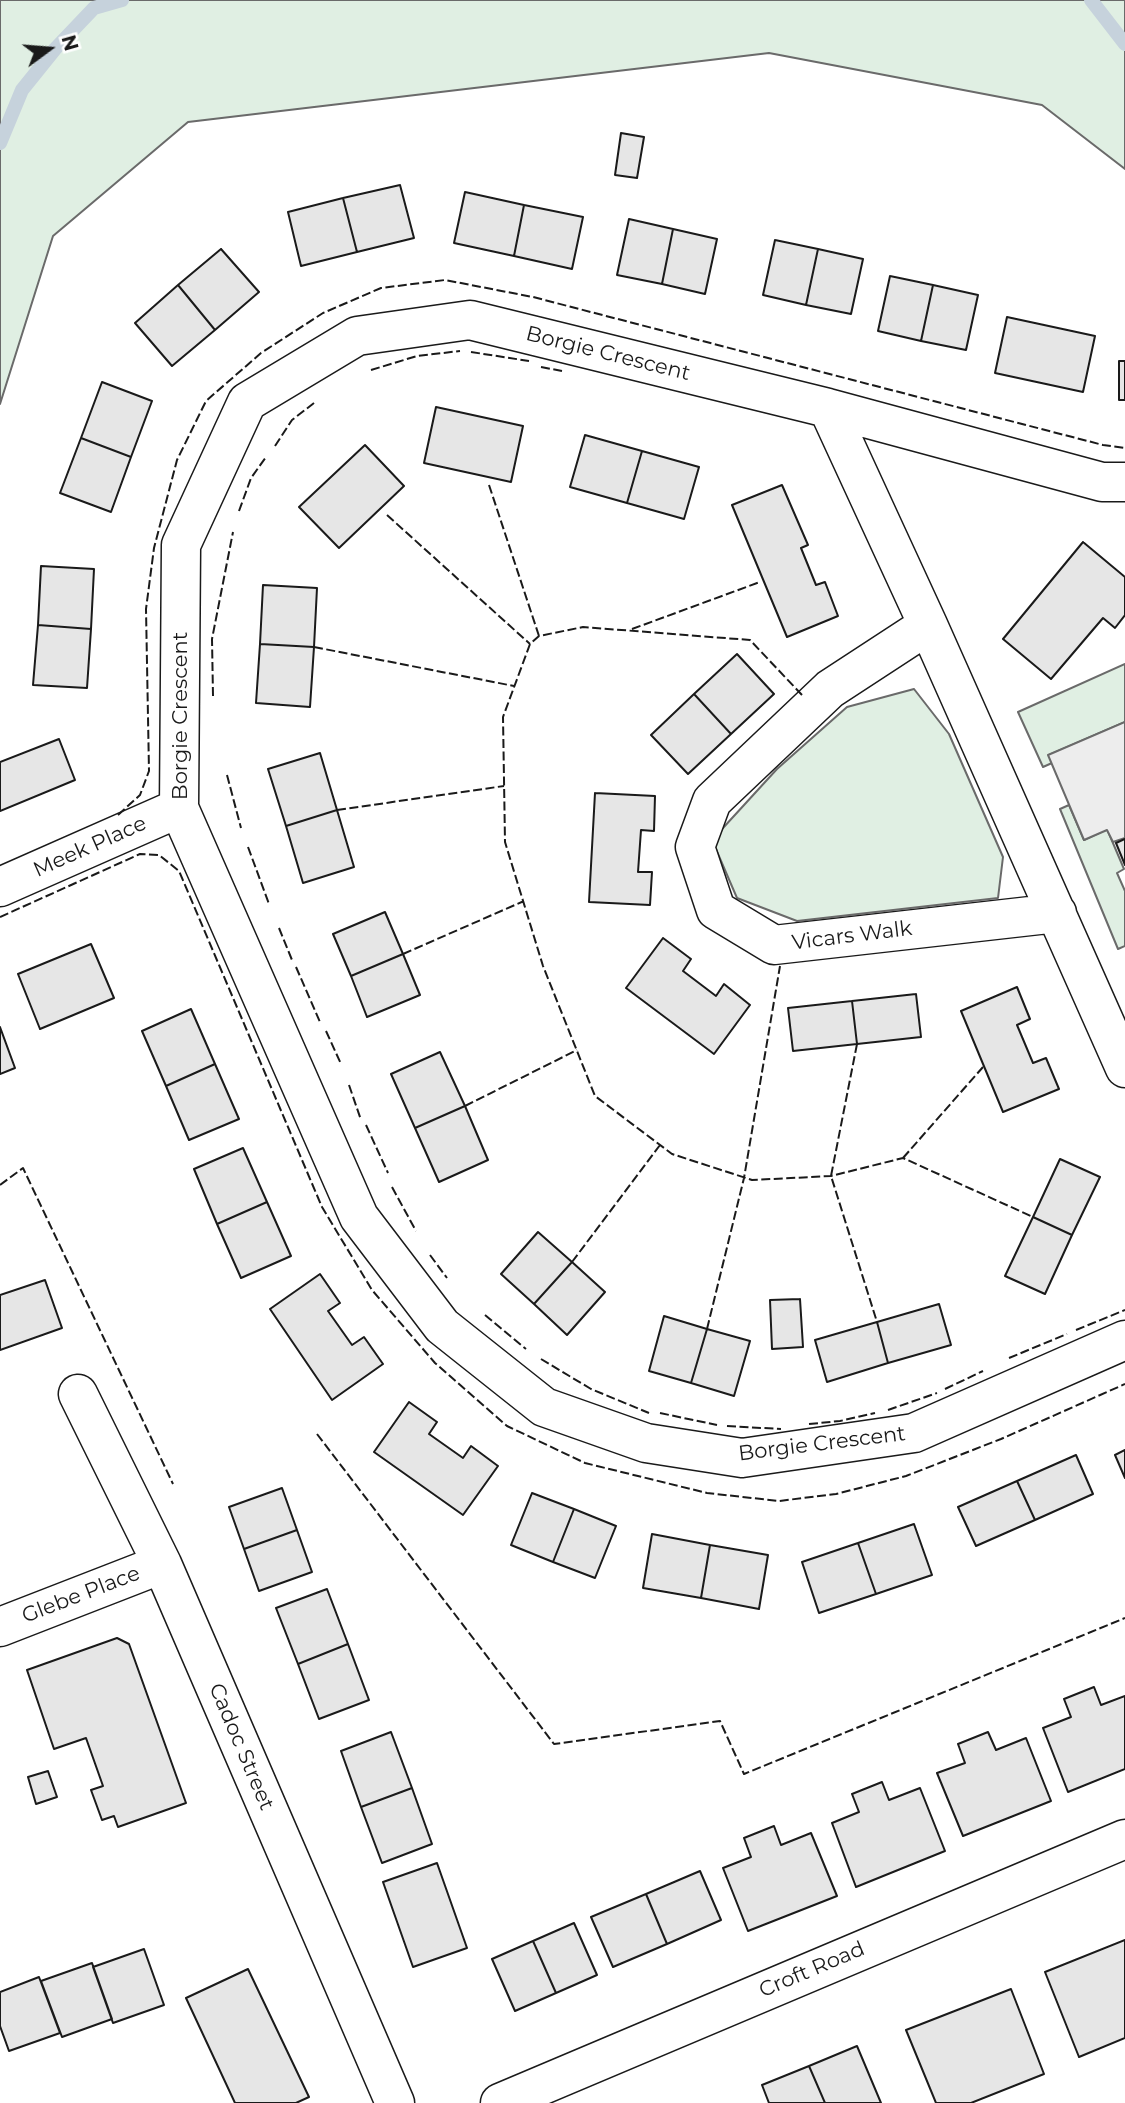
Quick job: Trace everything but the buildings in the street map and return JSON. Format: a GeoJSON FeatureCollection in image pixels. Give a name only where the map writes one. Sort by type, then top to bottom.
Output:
{"type":"FeatureCollection","features":[{"type":"Feature","properties":{"kind":"street","name":"Borgie Crescent"},"geometry":{"type":"LineString","coordinates":[[1125,482],[1102,482],[828,408],[470,320],[357,335],[247,402],[181,545],[179,808],[359,1217],[442,1326],[544,1407],[646,1443],[742,1458],[914,1433],[1125,1340]]}},
{"type":"Feature","properties":{"kind":"street"},"geometry":{"type":"LineString","coordinates":[[828,408],[928,625],[1125,1068]]}},
{"type":"Feature","properties":{"kind":"street","name":"Vicars Walk"},"geometry":{"type":"LineString","coordinates":[[928,625],[830,689],[712,801],[695,847],[716,910],[774,945],[1057,913]]}},
{"type":"Feature","properties":{"kind":"street","name":"Meek Place"},"geometry":{"type":"LineString","coordinates":[[0,887],[179,808]]}},
{"type":"Feature","properties":{"kind":"street","name":"Cadoc Street"},"geometry":{"type":"LineString","coordinates":[[78,1394],[162,1564],[396,2103]]}},
{"type":"Feature","properties":{"kind":"street","name":"Glebe Place"},"geometry":{"type":"LineString","coordinates":[[0,1627],[162,1564]]}},
{"type":"Feature","properties":{"kind":"street","name":"Croft Road"},"geometry":{"type":"LineString","coordinates":[[519,2099],[1125,1839]]}},
{"type":"Feature","properties":{"kind":"green space"},"geometry":{"type":"Polygon","coordinates":[[[0,0],[1125,0],[1125,169],[1042,105],[769,53],[188,122],[53,236],[0,404],[0,0]]]}},
{"type":"Feature","properties":{"kind":"green space"},"geometry":{"type":"Polygon","coordinates":[[[1125,664],[1125,722],[1049,755],[1052,763],[1043,767],[1018,712],[1125,664]]]}},
{"type":"Feature","properties":{"kind":"green space"},"geometry":{"type":"Polygon","coordinates":[[[914,689],[949,734],[1003,857],[998,898],[797,921],[737,898],[712,840],[777,769],[847,707],[914,689]]]}},
{"type":"Feature","properties":{"kind":"green space"},"geometry":{"type":"Polygon","coordinates":[[[1069,805],[1084,840],[1107,829],[1124,869],[1117,873],[1125,891],[1125,946],[1118,949],[1060,809],[1069,805]]]}},
{"type":"Feature","properties":{"kind":"shaded area"},"geometry":{"type":"Polygon","coordinates":[[[1125,722],[1125,838],[1113,842],[1107,830],[1084,840],[1048,755],[1125,722]]]}},
{"type":"Feature","properties":{"kind":"waterway"},"geometry":{"type":"LineString","coordinates":[[0,143],[22,90],[55,49],[94,8],[122,0]]}},
{"type":"Feature","properties":{"kind":"waterway"},"geometry":{"type":"LineString","coordinates":[[1091,0],[1125,44]]}},
{"type":"Feature","properties":{"kind":"fence"},"geometry":{"type":"LineString","coordinates":[[118,815],[140,795],[149,771],[146,609],[154,548],[177,460],[206,401],[261,353],[323,313],[381,288],[445,280],[533,297],[1103,445],[1125,448]]}},
{"type":"Feature","properties":{"kind":"fence"},"geometry":{"type":"LineString","coordinates":[[371,370],[417,356],[460,351]]}},
{"type":"Feature","properties":{"kind":"fence"},"geometry":{"type":"LineString","coordinates":[[471,352],[529,361]]}},
{"type":"Feature","properties":{"kind":"fence"},"geometry":{"type":"LineString","coordinates":[[541,367],[562,371]]}},
{"type":"Feature","properties":{"kind":"fence"},"geometry":{"type":"LineString","coordinates":[[275,446],[292,420],[314,403]]}},
{"type":"Feature","properties":{"kind":"fence"},"geometry":{"type":"LineString","coordinates":[[239,511],[251,478],[266,457]]}},
{"type":"Feature","properties":{"kind":"fence"},"geometry":{"type":"LineString","coordinates":[[489,485],[539,636]]}},
{"type":"Feature","properties":{"kind":"fence"},"geometry":{"type":"LineString","coordinates":[[387,515],[530,644]]}},
{"type":"Feature","properties":{"kind":"fence"},"geometry":{"type":"LineString","coordinates":[[213,696],[212,639],[233,532]]}},
{"type":"Feature","properties":{"kind":"fence"},"geometry":{"type":"LineString","coordinates":[[632,629],[760,582]]}},
{"type":"Feature","properties":{"kind":"fence"},"geometry":{"type":"LineString","coordinates":[[802,695],[750,640],[583,627],[539,636],[530,644],[503,717],[505,842],[543,966],[595,1096],[672,1154],[752,1180],[831,1176],[903,1158],[1033,1217]]}},
{"type":"Feature","properties":{"kind":"fence"},"geometry":{"type":"LineString","coordinates":[[314,647],[514,686]]}},
{"type":"Feature","properties":{"kind":"fence"},"geometry":{"type":"LineString","coordinates":[[227,775],[241,828]]}},
{"type":"Feature","properties":{"kind":"fence"},"geometry":{"type":"LineString","coordinates":[[337,810],[504,786]]}},
{"type":"Feature","properties":{"kind":"fence"},"geometry":{"type":"LineString","coordinates":[[248,847],[269,904]]}},
{"type":"Feature","properties":{"kind":"fence"},"geometry":{"type":"LineString","coordinates":[[0,917],[140,854],[159,855],[179,871],[322,1207],[372,1290],[435,1363],[507,1426],[585,1463],[707,1493],[779,1501],[836,1494],[906,1476],[1001,1439],[1125,1384]]}},
{"type":"Feature","properties":{"kind":"fence"},"geometry":{"type":"LineString","coordinates":[[403,954],[524,901]]}},
{"type":"Feature","properties":{"kind":"fence"},"geometry":{"type":"LineString","coordinates":[[279,928],[292,960]]}},
{"type":"Feature","properties":{"kind":"fence"},"geometry":{"type":"LineString","coordinates":[[707,1329],[744,1178],[780,966]]}},
{"type":"Feature","properties":{"kind":"fence"},"geometry":{"type":"LineString","coordinates":[[296,967],[320,1022]]}},
{"type":"Feature","properties":{"kind":"fence"},"geometry":{"type":"LineString","coordinates":[[326,1031],[341,1064]]}},
{"type":"Feature","properties":{"kind":"fence"},"geometry":{"type":"LineString","coordinates":[[857,1044],[831,1176],[877,1322]]}},
{"type":"Feature","properties":{"kind":"fence"},"geometry":{"type":"LineString","coordinates":[[465,1106],[577,1050]]}},
{"type":"Feature","properties":{"kind":"fence"},"geometry":{"type":"LineString","coordinates":[[903,1158],[983,1067]]}},
{"type":"Feature","properties":{"kind":"fence"},"geometry":{"type":"LineString","coordinates":[[349,1085],[361,1120]]}},
{"type":"Feature","properties":{"kind":"fence"},"geometry":{"type":"LineString","coordinates":[[366,1125],[388,1173]]}},
{"type":"Feature","properties":{"kind":"fence"},"geometry":{"type":"LineString","coordinates":[[572,1262],[660,1145]]}},
{"type":"Feature","properties":{"kind":"fence"},"geometry":{"type":"LineString","coordinates":[[0,1185],[23,1168],[173,1484]]}},
{"type":"Feature","properties":{"kind":"fence"},"geometry":{"type":"LineString","coordinates":[[392,1187],[416,1231]]}},
{"type":"Feature","properties":{"kind":"fence"},"geometry":{"type":"LineString","coordinates":[[430,1255],[447,1278]]}},
{"type":"Feature","properties":{"kind":"fence"},"geometry":{"type":"LineString","coordinates":[[1076,1330],[1125,1310]]}},
{"type":"Feature","properties":{"kind":"fence"},"geometry":{"type":"LineString","coordinates":[[485,1315],[526,1349]]}},
{"type":"Feature","properties":{"kind":"fence"},"geometry":{"type":"LineString","coordinates":[[1009,1358],[1067,1334]]}},
{"type":"Feature","properties":{"kind":"fence"},"geometry":{"type":"LineString","coordinates":[[541,1359],[591,1389],[649,1413]]}},
{"type":"Feature","properties":{"kind":"fence"},"geometry":{"type":"LineString","coordinates":[[945,1389],[983,1371]]}},
{"type":"Feature","properties":{"kind":"fence"},"geometry":{"type":"LineString","coordinates":[[888,1410],[937,1393]]}},
{"type":"Feature","properties":{"kind":"fence"},"geometry":{"type":"LineString","coordinates":[[660,1413],[717,1425]]}},
{"type":"Feature","properties":{"kind":"fence"},"geometry":{"type":"LineString","coordinates":[[809,1424],[840,1421],[875,1413]]}},
{"type":"Feature","properties":{"kind":"fence"},"geometry":{"type":"LineString","coordinates":[[727,1426],[781,1429]]}},
{"type":"Feature","properties":{"kind":"fence"},"geometry":{"type":"LineString","coordinates":[[317,1434],[554,1744],[720,1721],[744,1774],[1125,1618]]}}]}
